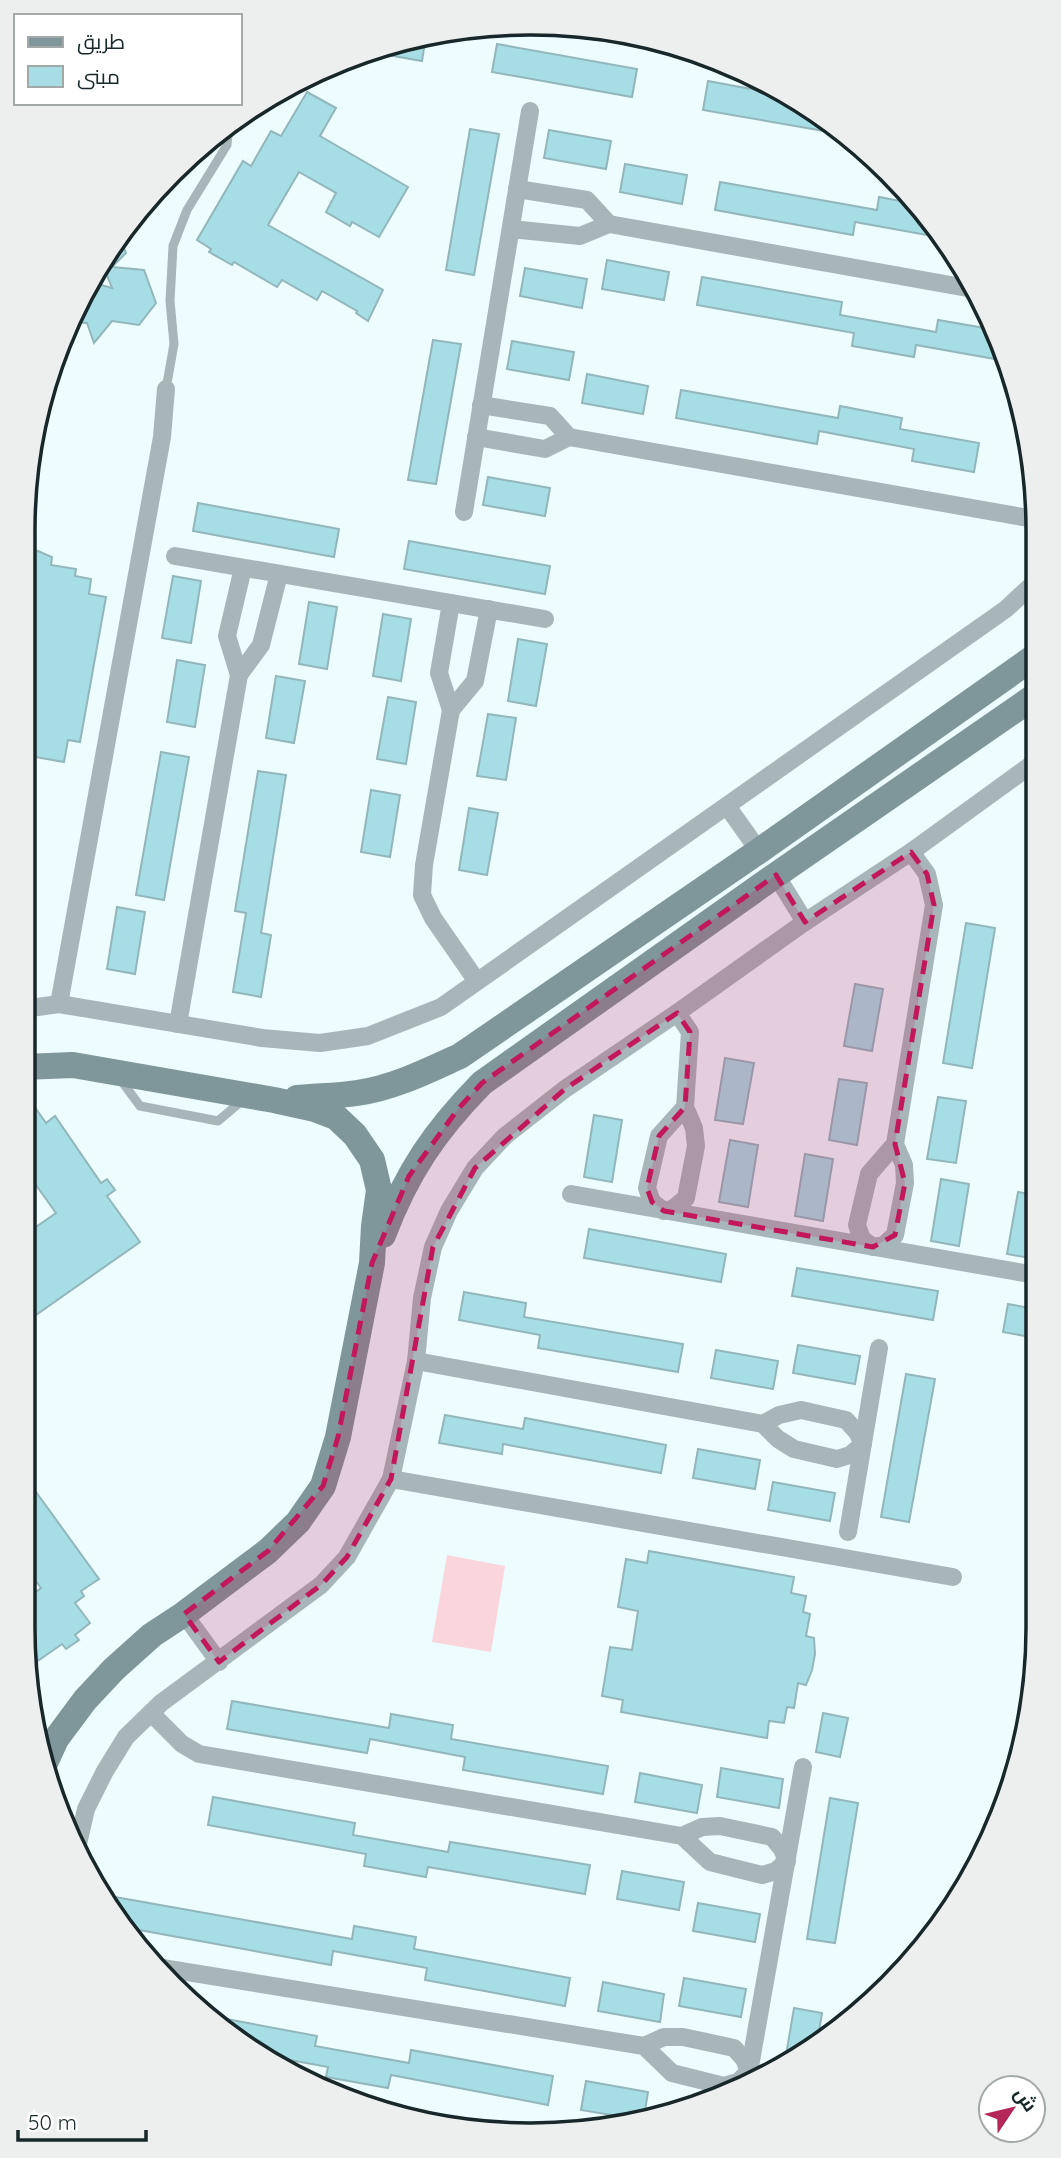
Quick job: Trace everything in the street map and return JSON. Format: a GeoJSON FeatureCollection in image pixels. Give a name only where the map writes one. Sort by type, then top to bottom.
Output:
{"type":"FeatureCollection","features":[{"type":"Feature","properties":{"kind":"main road"},"geometry":{"type":"LineString","coordinates":[[261,1097],[359,1093],[390,1086],[460,1056],[759,851],[1026,663]]}},
{"type":"Feature","properties":{"kind":"main road"},"geometry":{"type":"LineString","coordinates":[[372,1263],[394,1208],[422,1155],[457,1109],[482,1083],[1026,702]]}},
{"type":"Feature","properties":{"kind":"main road"},"geometry":{"type":"LineString","coordinates":[[35,1067],[73,1065],[261,1097],[315,1109],[336,1117],[355,1135],[372,1160],[379,1190],[372,1263],[338,1437],[323,1486],[298,1522],[268,1551],[184,1615],[152,1635],[114,1669],[85,1700],[51,1750]]}},
{"type":"Feature","properties":{"kind":"street"},"geometry":{"type":"LineString","coordinates":[[464,512],[530,111]]}},
{"type":"Feature","properties":{"kind":"street"},"geometry":{"type":"LineString","coordinates":[[517,189],[587,200],[609,224]]}},
{"type":"Feature","properties":{"kind":"street"},"geometry":{"type":"LineString","coordinates":[[510,229],[580,236],[609,224],[962,287]]}},
{"type":"Feature","properties":{"kind":"street"},"geometry":{"type":"LineString","coordinates":[[59,1004],[162,437],[166,389]]}},
{"type":"Feature","properties":{"kind":"street"},"geometry":{"type":"LineString","coordinates":[[481,405],[550,416],[569,437]]}},
{"type":"Feature","properties":{"kind":"street"},"geometry":{"type":"LineString","coordinates":[[476,437],[545,449],[569,437],[1026,518]]}},
{"type":"Feature","properties":{"kind":"street"},"geometry":{"type":"LineString","coordinates":[[175,556],[545,619]]}},
{"type":"Feature","properties":{"kind":"street"},"geometry":{"type":"LineString","coordinates":[[239,676],[227,636],[243,568]]}},
{"type":"Feature","properties":{"kind":"street"},"geometry":{"type":"LineString","coordinates":[[178,1024],[239,676],[261,645],[279,574]]}},
{"type":"Feature","properties":{"kind":"street"},"geometry":{"type":"LineString","coordinates":[[35,1007],[59,1004],[274,1039],[320,1043],[368,1036],[441,1007],[1006,609],[1026,590]]}},
{"type":"Feature","properties":{"kind":"street"},"geometry":{"type":"LineString","coordinates":[[452,603],[439,673],[451,710],[424,865],[422,895],[433,918],[476,980]]}},
{"type":"Feature","properties":{"kind":"street"},"geometry":{"type":"LineString","coordinates":[[451,710],[475,681],[489,609]]}},
{"type":"Feature","properties":{"kind":"street"},"geometry":{"type":"LineString","coordinates":[[80,1834],[86,1809],[104,1771],[126,1737],[161,1703],[321,1585],[346,1557],[391,1479],[416,1361],[422,1298],[433,1247],[449,1211],[475,1168],[505,1136],[565,1089],[805,922],[911,852],[1026,769]]}},
{"type":"Feature","properties":{"kind":"street"},"geometry":{"type":"LineString","coordinates":[[727,806],[759,851]]}},
{"type":"Feature","properties":{"kind":"street"},"geometry":{"type":"LineString","coordinates":[[895,1144],[904,1165],[905,1183],[895,1235],[884,1245],[873,1247],[862,1239],[857,1225],[869,1174],[895,1144],[934,905],[927,874],[911,852]]}},
{"type":"Feature","properties":{"kind":"street"},"geometry":{"type":"LineString","coordinates":[[776,875],[805,922]]}},
{"type":"Feature","properties":{"kind":"street"},"geometry":{"type":"LineString","coordinates":[[664,1211],[674,1208],[686,1198],[696,1146],[694,1128],[685,1107],[690,1032],[677,1013]]}},
{"type":"Feature","properties":{"kind":"street"},"geometry":{"type":"LineString","coordinates":[[664,1211],[652,1202],[647,1188],[659,1136],[685,1107]]}},
{"type":"Feature","properties":{"kind":"street"},"geometry":{"type":"LineString","coordinates":[[571,1194],[1026,1273]]}},
{"type":"Feature","properties":{"kind":"street"},"geometry":{"type":"LineString","coordinates":[[848,1532],[879,1348]]}},
{"type":"Feature","properties":{"kind":"street"},"geometry":{"type":"LineString","coordinates":[[416,1361],[763,1424],[778,1439],[794,1449],[837,1459],[850,1455],[863,1444]]}},
{"type":"Feature","properties":{"kind":"street"},"geometry":{"type":"LineString","coordinates":[[763,1424],[779,1415],[801,1410],[846,1420],[863,1444]]}},
{"type":"Feature","properties":{"kind":"street"},"geometry":{"type":"LineString","coordinates":[[391,1479],[953,1577]]}},
{"type":"Feature","properties":{"kind":"street"},"geometry":{"type":"LineString","coordinates":[[184,1615],[219,1662]]}},
{"type":"Feature","properties":{"kind":"street"},"geometry":{"type":"LineString","coordinates":[[151,1713],[182,1744],[199,1754],[682,1836],[710,1863],[762,1875],[776,1871],[786,1861]]}},
{"type":"Feature","properties":{"kind":"street"},"geometry":{"type":"LineString","coordinates":[[749,2072],[803,1767]]}},
{"type":"Feature","properties":{"kind":"street"},"geometry":{"type":"LineString","coordinates":[[682,1836],[702,1826],[720,1826],[772,1837],[782,1849],[786,1861]]}},
{"type":"Feature","properties":{"kind":"street"},"geometry":{"type":"LineString","coordinates":[[172,1970],[644,2046],[664,2037],[683,2037],[734,2048],[744,2059],[747,2073]]}},
{"type":"Feature","properties":{"kind":"street"},"geometry":{"type":"LineString","coordinates":[[644,2046],[673,2073],[720,2085]]}},
{"type":"Feature","properties":{"kind":"lane"},"geometry":{"type":"LineString","coordinates":[[166,389],[174,344],[170,301],[173,246],[187,210],[227,145],[228,138]]}},
{"type":"Feature","properties":{"kind":"highlighted area"},"geometry":{"type":"Polygon","coordinates":[[[911,852],[927,874],[934,905],[895,1144],[905,1183],[895,1235],[873,1247],[664,1211],[652,1202],[647,1188],[659,1136],[685,1107],[690,1032],[677,1013],[565,1089],[475,1168],[433,1247],[391,1479],[347,1557],[321,1585],[219,1662],[184,1614],[268,1551],[323,1486],[338,1437],[372,1263],[409,1176],[458,1109],[482,1083],[776,875],[805,922],[911,852]]]}},
{"type":"Feature","properties":{"kind":"shaded area"},"geometry":{"type":"Polygon","coordinates":[[[447,1555],[505,1566],[491,1652],[432,1642],[447,1555]]]}},
{"type":"Feature","properties":{"kind":"building"},"geometry":{"type":"Polygon","coordinates":[[[497,44],[637,69],[632,97],[492,72],[497,44]]]}},
{"type":"Feature","properties":{"kind":"building"},"geometry":{"type":"Polygon","coordinates":[[[424,47],[422,61],[390,55],[424,47]]]}},
{"type":"Feature","properties":{"kind":"building"},"geometry":{"type":"Polygon","coordinates":[[[708,81],[758,90],[823,131],[703,110],[708,81]]]}},
{"type":"Feature","properties":{"kind":"building"},"geometry":{"type":"Polygon","coordinates":[[[307,92],[336,108],[320,136],[408,187],[379,237],[352,222],[350,226],[326,212],[336,193],[299,172],[268,225],[383,290],[368,321],[356,313],[357,311],[322,291],[317,300],[282,280],[277,287],[234,262],[232,265],[209,252],[211,249],[197,240],[243,161],[251,166],[271,131],[281,136],[307,92]]]}},
{"type":"Feature","properties":{"kind":"building"},"geometry":{"type":"Polygon","coordinates":[[[470,129],[499,134],[474,275],[446,270],[470,129]]]}},
{"type":"Feature","properties":{"kind":"building"},"geometry":{"type":"Polygon","coordinates":[[[549,130],[611,141],[606,169],[544,158],[549,130]]]}},
{"type":"Feature","properties":{"kind":"building"},"geometry":{"type":"Polygon","coordinates":[[[625,164],[687,175],[682,204],[620,192],[625,164]]]}},
{"type":"Feature","properties":{"kind":"building"},"geometry":{"type":"Polygon","coordinates":[[[720,182],[877,210],[879,197],[900,201],[928,235],[855,222],[853,235],[715,210],[720,182]]]}},
{"type":"Feature","properties":{"kind":"building"},"geometry":{"type":"Polygon","coordinates":[[[124,248],[126,253],[112,267],[144,270],[156,303],[139,325],[112,321],[94,343],[87,323],[81,323],[100,285],[112,288],[107,274],[124,248]]]}},
{"type":"Feature","properties":{"kind":"building"},"geometry":{"type":"Polygon","coordinates":[[[607,260],[669,272],[664,300],[602,289],[607,260]]]}},
{"type":"Feature","properties":{"kind":"building"},"geometry":{"type":"Polygon","coordinates":[[[525,268],[587,279],[582,308],[520,296],[525,268]]]}},
{"type":"Feature","properties":{"kind":"building"},"geometry":{"type":"Polygon","coordinates":[[[702,277],[842,302],[840,315],[936,332],[938,320],[982,328],[995,359],[916,345],[914,357],[852,346],[854,333],[697,305],[702,277]]]}},
{"type":"Feature","properties":{"kind":"building"},"geometry":{"type":"Polygon","coordinates":[[[433,340],[461,344],[436,484],[408,480],[433,340]]]}},
{"type":"Feature","properties":{"kind":"building"},"geometry":{"type":"Polygon","coordinates":[[[512,341],[574,352],[569,380],[507,369],[512,341]]]}},
{"type":"Feature","properties":{"kind":"building"},"geometry":{"type":"Polygon","coordinates":[[[587,374],[648,386],[643,414],[582,403],[587,374]]]}},
{"type":"Feature","properties":{"kind":"building"},"geometry":{"type":"Polygon","coordinates":[[[681,390],[838,418],[840,406],[902,418],[900,429],[979,443],[974,472],[912,461],[914,449],[819,431],[817,444],[676,418],[681,390]]]}},
{"type":"Feature","properties":{"kind":"building"},"geometry":{"type":"Polygon","coordinates":[[[488,477],[550,488],[545,516],[483,505],[488,477]]]}},
{"type":"Feature","properties":{"kind":"building"},"geometry":{"type":"Polygon","coordinates":[[[198,503],[339,529],[334,557],[193,531],[198,503]]]}},
{"type":"Feature","properties":{"kind":"building"},"geometry":{"type":"Polygon","coordinates":[[[409,541],[550,566],[545,594],[404,569],[409,541]]]}},
{"type":"Feature","properties":{"kind":"building"},"geometry":{"type":"Polygon","coordinates":[[[35,550],[52,557],[51,565],[76,569],[75,576],[91,579],[89,594],[106,597],[80,742],[68,740],[64,762],[35,757],[35,550]]]}},
{"type":"Feature","properties":{"kind":"building"},"geometry":{"type":"Polygon","coordinates":[[[173,576],[201,581],[191,643],[162,638],[173,576]]]}},
{"type":"Feature","properties":{"kind":"building"},"geometry":{"type":"Polygon","coordinates":[[[309,602],[337,607],[327,669],[299,664],[309,602]]]}},
{"type":"Feature","properties":{"kind":"building"},"geometry":{"type":"Polygon","coordinates":[[[383,614],[411,619],[401,681],[373,676],[383,614]]]}},
{"type":"Feature","properties":{"kind":"building"},"geometry":{"type":"Polygon","coordinates":[[[518,639],[547,644],[536,706],[508,701],[518,639]]]}},
{"type":"Feature","properties":{"kind":"building"},"geometry":{"type":"Polygon","coordinates":[[[177,660],[205,665],[195,727],[167,722],[177,660]]]}},
{"type":"Feature","properties":{"kind":"building"},"geometry":{"type":"Polygon","coordinates":[[[276,676],[305,681],[294,743],[266,738],[276,676]]]}},
{"type":"Feature","properties":{"kind":"building"},"geometry":{"type":"Polygon","coordinates":[[[388,697],[416,702],[406,764],[377,759],[388,697]]]}},
{"type":"Feature","properties":{"kind":"building"},"geometry":{"type":"Polygon","coordinates":[[[488,714],[516,718],[506,780],[477,776],[488,714]]]}},
{"type":"Feature","properties":{"kind":"building"},"geometry":{"type":"Polygon","coordinates":[[[161,752],[189,757],[164,900],[136,895],[161,752]]]}},
{"type":"Feature","properties":{"kind":"building"},"geometry":{"type":"Polygon","coordinates":[[[258,771],[286,775],[261,933],[271,935],[261,997],[233,992],[246,913],[235,911],[258,771]]]}},
{"type":"Feature","properties":{"kind":"building"},"geometry":{"type":"Polygon","coordinates":[[[371,790],[400,795],[390,857],[361,852],[371,790]]]}},
{"type":"Feature","properties":{"kind":"building"},"geometry":{"type":"Polygon","coordinates":[[[469,808],[498,813],[487,875],[459,870],[469,808]]]}},
{"type":"Feature","properties":{"kind":"building"},"geometry":{"type":"Polygon","coordinates":[[[117,907],[145,912],[135,974],[107,969],[117,907]]]}},
{"type":"Feature","properties":{"kind":"building"},"geometry":{"type":"Polygon","coordinates":[[[966,923],[995,928],[972,1068],[943,1063],[966,923]]]}},
{"type":"Feature","properties":{"kind":"building"},"geometry":{"type":"Polygon","coordinates":[[[855,984],[883,989],[872,1051],[844,1046],[855,984]]]}},
{"type":"Feature","properties":{"kind":"building"},"geometry":{"type":"Polygon","coordinates":[[[725,1058],[754,1063],[743,1124],[715,1120],[725,1058]]]}},
{"type":"Feature","properties":{"kind":"building"},"geometry":{"type":"Polygon","coordinates":[[[839,1079],[867,1083],[857,1145],[829,1140],[839,1079]]]}},
{"type":"Feature","properties":{"kind":"building"},"geometry":{"type":"Polygon","coordinates":[[[938,1097],[966,1101],[956,1163],[927,1159],[938,1097]]]}},
{"type":"Feature","properties":{"kind":"building"},"geometry":{"type":"Polygon","coordinates":[[[35,1107],[46,1123],[55,1116],[101,1183],[107,1179],[115,1190],[107,1196],[140,1242],[35,1316],[35,1228],[56,1213],[35,1184],[35,1107]]]}},
{"type":"Feature","properties":{"kind":"building"},"geometry":{"type":"Polygon","coordinates":[[[594,1115],[622,1120],[612,1182],[584,1177],[594,1115]]]}},
{"type":"Feature","properties":{"kind":"building"},"geometry":{"type":"Polygon","coordinates":[[[730,1140],[758,1145],[748,1207],[719,1202],[730,1140]]]}},
{"type":"Feature","properties":{"kind":"building"},"geometry":{"type":"Polygon","coordinates":[[[805,1154],[833,1159],[823,1221],[795,1216],[805,1154]]]}},
{"type":"Feature","properties":{"kind":"building"},"geometry":{"type":"Polygon","coordinates":[[[941,1179],[969,1184],[959,1246],[931,1241],[941,1179]]]}},
{"type":"Feature","properties":{"kind":"building"},"geometry":{"type":"Polygon","coordinates":[[[1018,1192],[1026,1193],[1026,1257],[1007,1254],[1018,1192]]]}},
{"type":"Feature","properties":{"kind":"building"},"geometry":{"type":"Polygon","coordinates":[[[589,1229],[726,1254],[721,1282],[584,1258],[589,1229]]]}},
{"type":"Feature","properties":{"kind":"building"},"geometry":{"type":"Polygon","coordinates":[[[797,1268],[938,1291],[933,1320],[792,1296],[797,1268]]]}},
{"type":"Feature","properties":{"kind":"building"},"geometry":{"type":"Polygon","coordinates":[[[464,1292],[526,1303],[524,1317],[683,1344],[678,1372],[538,1348],[540,1335],[459,1320],[464,1292]]]}},
{"type":"Feature","properties":{"kind":"building"},"geometry":{"type":"Polygon","coordinates":[[[1008,1304],[1026,1307],[1026,1336],[1003,1332],[1008,1304]]]}},
{"type":"Feature","properties":{"kind":"building"},"geometry":{"type":"Polygon","coordinates":[[[798,1345],[860,1356],[855,1384],[793,1373],[798,1345]]]}},
{"type":"Feature","properties":{"kind":"building"},"geometry":{"type":"Polygon","coordinates":[[[716,1350],[778,1361],[773,1389],[711,1378],[716,1350]]]}},
{"type":"Feature","properties":{"kind":"building"},"geometry":{"type":"Polygon","coordinates":[[[906,1374],[935,1379],[909,1522],[881,1517],[906,1374]]]}},
{"type":"Feature","properties":{"kind":"building"},"geometry":{"type":"Polygon","coordinates":[[[445,1415],[523,1429],[525,1418],[666,1445],[661,1473],[503,1444],[502,1454],[439,1443],[445,1415]]]}},
{"type":"Feature","properties":{"kind":"building"},"geometry":{"type":"Polygon","coordinates":[[[698,1449],[760,1460],[755,1489],[693,1478],[698,1449]]]}},
{"type":"Feature","properties":{"kind":"building"},"geometry":{"type":"Polygon","coordinates":[[[773,1482],[835,1493],[830,1521],[768,1510],[773,1482]]]}},
{"type":"Feature","properties":{"kind":"building"},"geometry":{"type":"Polygon","coordinates":[[[35,1491],[99,1579],[81,1591],[84,1596],[75,1603],[90,1623],[75,1635],[79,1640],[66,1649],[62,1644],[36,1662],[35,1593],[41,1588],[35,1580],[35,1491]]]}},
{"type":"Feature","properties":{"kind":"building"},"geometry":{"type":"Polygon","coordinates":[[[649,1551],[794,1577],[791,1593],[806,1596],[803,1612],[810,1614],[806,1636],[814,1638],[812,1670],[806,1685],[798,1683],[794,1708],[787,1707],[784,1723],[769,1721],[767,1738],[621,1712],[623,1700],[602,1696],[610,1647],[632,1650],[638,1611],[618,1607],[626,1559],[647,1563],[649,1551]]]}},
{"type":"Feature","properties":{"kind":"building"},"geometry":{"type":"Polygon","coordinates":[[[232,1701],[389,1728],[391,1714],[453,1725],[451,1739],[608,1766],[603,1794],[463,1770],[465,1757],[370,1739],[367,1753],[227,1729],[232,1701]]]}},
{"type":"Feature","properties":{"kind":"building"},"geometry":{"type":"Polygon","coordinates":[[[823,1713],[848,1718],[840,1757],[816,1752],[823,1713]]]}},
{"type":"Feature","properties":{"kind":"building"},"geometry":{"type":"Polygon","coordinates":[[[721,1768],[783,1779],[779,1808],[717,1797],[721,1768]]]}},
{"type":"Feature","properties":{"kind":"building"},"geometry":{"type":"Polygon","coordinates":[[[640,1773],[702,1785],[697,1813],[635,1802],[640,1773]]]}},
{"type":"Feature","properties":{"kind":"building"},"geometry":{"type":"Polygon","coordinates":[[[213,1797],[355,1823],[353,1835],[448,1852],[450,1842],[590,1865],[585,1894],[428,1867],[426,1877],[364,1866],[366,1854],[208,1825],[213,1797]]]}},
{"type":"Feature","properties":{"kind":"building"},"geometry":{"type":"Polygon","coordinates":[[[830,1798],[858,1803],[835,1943],[807,1939],[830,1798]]]}},
{"type":"Feature","properties":{"kind":"building"},"geometry":{"type":"Polygon","coordinates":[[[622,1871],[684,1882],[679,1910],[617,1899],[622,1871]]]}},
{"type":"Feature","properties":{"kind":"building"},"geometry":{"type":"Polygon","coordinates":[[[115,1897],[352,1939],[354,1926],[416,1937],[414,1949],[570,1978],[565,2006],[425,1980],[427,1968],[333,1951],[331,1965],[138,1930],[115,1897]]]}},
{"type":"Feature","properties":{"kind":"building"},"geometry":{"type":"Polygon","coordinates":[[[698,1903],[760,1914],[755,1942],[693,1931],[698,1903]]]}},
{"type":"Feature","properties":{"kind":"building"},"geometry":{"type":"Polygon","coordinates":[[[684,1978],[746,1989],[741,2017],[679,2006],[684,1978]]]}},
{"type":"Feature","properties":{"kind":"building"},"geometry":{"type":"Polygon","coordinates":[[[603,1982],[664,1994],[660,2022],[598,2011],[603,1982]]]}},
{"type":"Feature","properties":{"kind":"building"},"geometry":{"type":"Polygon","coordinates":[[[794,2008],[822,2013],[819,2030],[787,2051],[794,2008]]]}},
{"type":"Feature","properties":{"kind":"building"},"geometry":{"type":"Polygon","coordinates":[[[227,2019],[317,2036],[315,2046],[409,2063],[411,2050],[553,2076],[548,2105],[391,2075],[388,2088],[326,2077],[328,2067],[288,2060],[227,2019]]]}},
{"type":"Feature","properties":{"kind":"building"},"geometry":{"type":"Polygon","coordinates":[[[586,2081],[648,2092],[645,2109],[614,2115],[581,2110],[586,2081]]]}}]}
